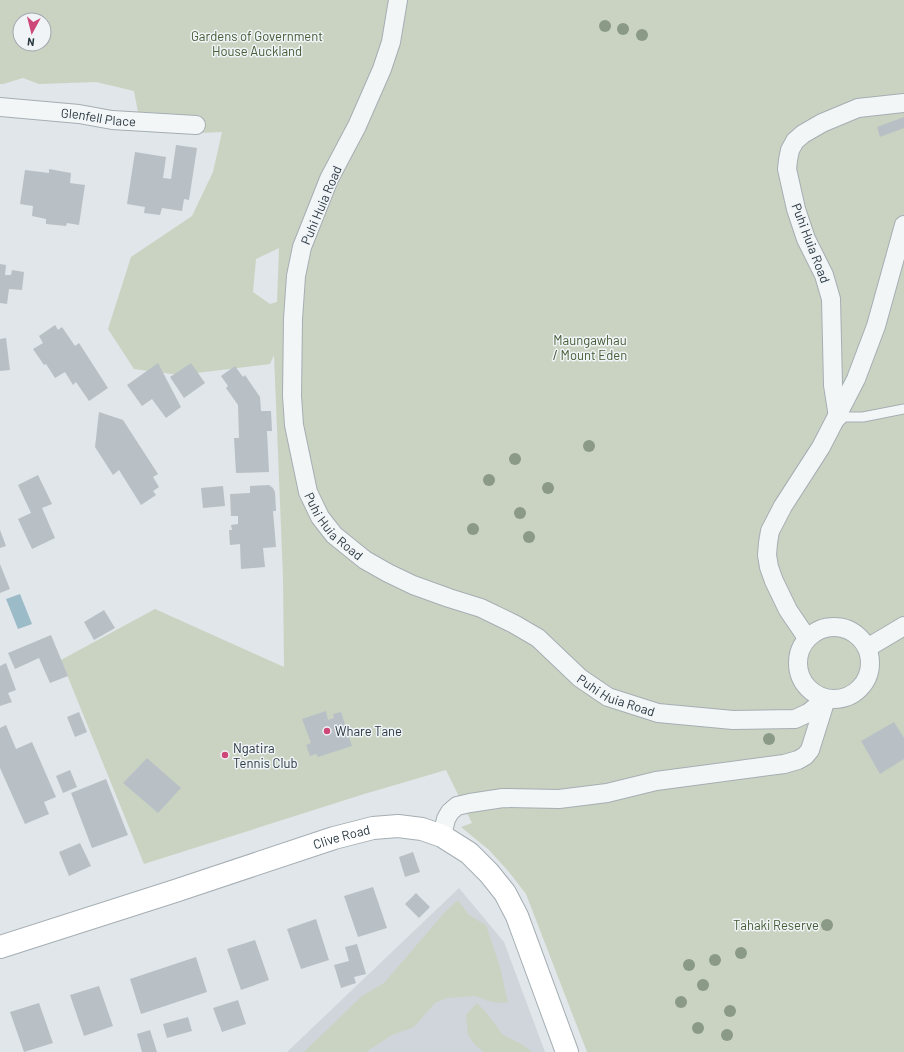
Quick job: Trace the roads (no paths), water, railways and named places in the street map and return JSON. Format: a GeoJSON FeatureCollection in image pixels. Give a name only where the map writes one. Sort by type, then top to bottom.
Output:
{"type":"FeatureCollection","features":[{"type":"Feature","properties":{"kind":"main road","name":"Clive Road"},"geometry":{"type":"LineString","coordinates":[[0,947],[314,844],[373,828],[398,826],[422,829],[442,836],[469,853],[490,872],[504,893],[516,916],[567,1052]]}},
{"type":"Feature","properties":{"kind":"street","name":"Puhi Huia Road"},"geometry":{"type":"LineString","coordinates":[[398,0],[391,42],[382,69],[357,126],[330,179],[302,247],[296,276],[293,319],[292,396],[294,425],[308,492],[320,517],[334,535],[365,560],[388,573],[413,585],[481,608],[514,624],[538,638],[580,678],[608,697],[658,713],[733,720],[795,719],[803,717],[826,699]]}},
{"type":"Feature","properties":{"kind":"street","name":"Puhi Huia Road"},"geometry":{"type":"LineString","coordinates":[[838,417],[834,385],[831,299],[824,274],[806,239],[796,209],[787,169],[790,150],[803,134],[822,123],[858,108],[904,102]]}},
{"type":"Feature","properties":{"kind":"street","name":"Glenfell Place"},"geometry":{"type":"LineString","coordinates":[[0,107],[80,114],[112,120],[196,125]]}},
{"type":"Feature","properties":{"kind":"street"},"geometry":{"type":"LineString","coordinates":[[807,638],[788,610],[774,582],[767,555],[768,543],[774,522],[821,447],[838,417],[856,379],[876,326],[904,225]]}},
{"type":"Feature","properties":{"kind":"street"},"geometry":{"type":"LineString","coordinates":[[867,648],[904,626]]}},
{"type":"Feature","properties":{"kind":"street"},"geometry":{"type":"LineString","coordinates":[[832,627],[840,628],[854,633],[867,648],[870,662],[867,678],[851,696],[838,700],[826,699],[813,693],[807,688],[800,678],[797,664],[799,652],[807,638],[817,631],[832,627]]}},
{"type":"Feature","properties":{"kind":"street"},"geometry":{"type":"LineString","coordinates":[[442,836],[446,819],[450,812],[457,806],[470,803],[503,798],[559,800],[607,793],[656,781],[774,766],[798,760],[805,756],[810,750],[826,699]]}},
{"type":"Feature","properties":{"kind":"lane"},"geometry":{"type":"LineString","coordinates":[[838,417],[863,416],[904,409]]}},
{"type":"Feature","properties":{"kind":"water"},"geometry":{"type":"Polygon","coordinates":[[[20,594],[32,624],[18,629],[6,599],[20,594]]]}},
{"type":"Feature","properties":{"kind":"place","name":"Whare Tane"},"geometry":{"type":"Point","coordinates":[327,731]}},
{"type":"Feature","properties":{"kind":"place","name":"Ngatira Tennis Club"},"geometry":{"type":"Point","coordinates":[225,755]}},
{"type":"Feature","properties":{"kind":"park label","name":"Gardens of Government House Auckland"},"geometry":{"type":"Point","coordinates":[257,44]}},
{"type":"Feature","properties":{"kind":"park label","name":"Maungawhau / Mount Eden"},"geometry":{"type":"Point","coordinates":[590,348]}},
{"type":"Feature","properties":{"kind":"park label","name":"Tahaki Reserve"},"geometry":{"type":"Point","coordinates":[776,925]}}]}
